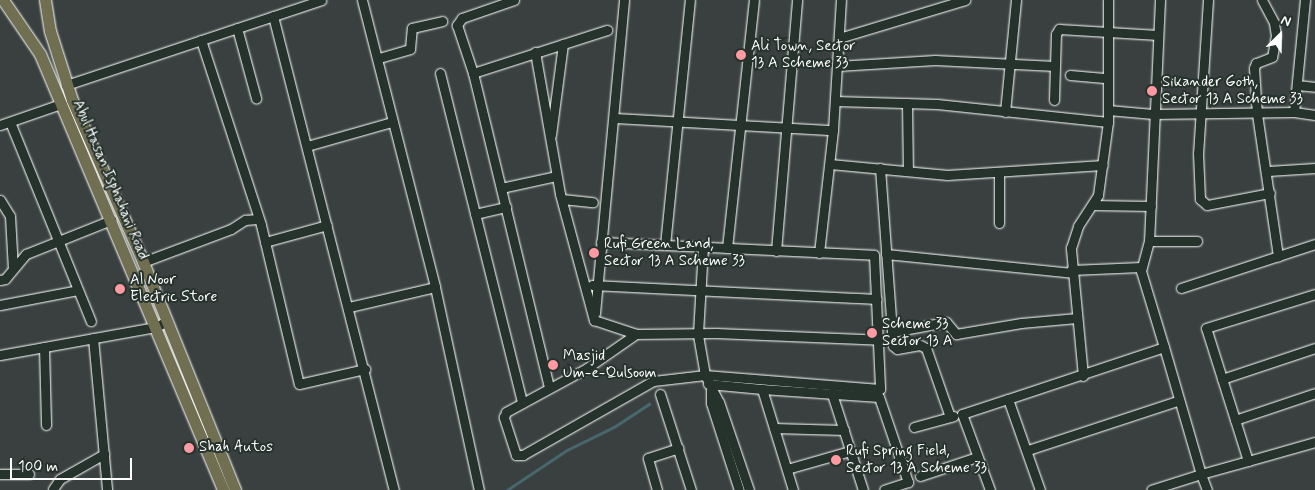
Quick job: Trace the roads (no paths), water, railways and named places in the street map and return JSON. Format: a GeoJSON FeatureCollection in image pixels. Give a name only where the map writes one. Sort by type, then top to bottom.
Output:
{"type":"FeatureCollection","features":[{"type":"Feature","properties":{"kind":"main road","name":"Abul Hasan Isphahani Road"},"geometry":{"type":"LineString","coordinates":[[3,0],[29,34],[61,104],[223,490]]}},
{"type":"Feature","properties":{"kind":"main road","name":"Abul Hasan Isphahani Road"},"geometry":{"type":"LineString","coordinates":[[45,0],[49,26],[66,84],[143,262],[235,490]]}},
{"type":"Feature","properties":{"kind":"main road"},"geometry":{"type":"LineString","coordinates":[[29,34],[49,26]]}},
{"type":"Feature","properties":{"kind":"street"},"geometry":{"type":"LineString","coordinates":[[66,84],[321,0]]}},
{"type":"Feature","properties":{"kind":"street"},"geometry":{"type":"LineString","coordinates":[[362,0],[379,58],[392,122],[435,288],[480,490]]}},
{"type":"Feature","properties":{"kind":"street"},"geometry":{"type":"LineString","coordinates":[[514,0],[459,20],[457,25],[473,73],[549,388]]}},
{"type":"Feature","properties":{"kind":"street"},"geometry":{"type":"LineString","coordinates":[[594,320],[624,0]]}},
{"type":"Feature","properties":{"kind":"street"},"geometry":{"type":"LineString","coordinates":[[665,245],[690,0]]}},
{"type":"Feature","properties":{"kind":"street"},"geometry":{"type":"LineString","coordinates":[[726,248],[754,0]]}},
{"type":"Feature","properties":{"kind":"street"},"geometry":{"type":"LineString","coordinates":[[776,251],[797,0]]}},
{"type":"Feature","properties":{"kind":"street"},"geometry":{"type":"LineString","coordinates":[[819,253],[833,130],[841,0]]}},
{"type":"Feature","properties":{"kind":"street"},"geometry":{"type":"LineString","coordinates":[[839,38],[965,0]]}},
{"type":"Feature","properties":{"kind":"street"},"geometry":{"type":"LineString","coordinates":[[1005,112],[1008,66],[1016,0]]}},
{"type":"Feature","properties":{"kind":"street"},"geometry":{"type":"LineString","coordinates":[[1083,376],[1072,272],[1074,237],[1098,195],[1103,165],[1108,122],[1108,0]]}},
{"type":"Feature","properties":{"kind":"street"},"geometry":{"type":"LineString","coordinates":[[1160,0],[1153,114],[1149,241],[1141,267],[1142,279],[1164,347],[1177,401],[1207,490]]}},
{"type":"Feature","properties":{"kind":"street"},"geometry":{"type":"LineString","coordinates":[[1208,0],[1199,115],[1198,175],[1202,203],[1211,205],[1270,193]]}},
{"type":"Feature","properties":{"kind":"street"},"geometry":{"type":"LineString","coordinates":[[1262,0],[1274,23],[1276,35],[1272,57],[1255,65],[1257,114],[1268,171],[1278,256]]}},
{"type":"Feature","properties":{"kind":"street"},"geometry":{"type":"LineString","coordinates":[[1294,112],[1305,0]]}},
{"type":"Feature","properties":{"kind":"street"},"geometry":{"type":"LineString","coordinates":[[273,16],[365,369],[394,490]]}},
{"type":"Feature","properties":{"kind":"street"},"geometry":{"type":"LineString","coordinates":[[379,58],[410,49],[412,28],[442,21]]}},
{"type":"Feature","properties":{"kind":"street"},"geometry":{"type":"LineString","coordinates":[[237,28],[256,98]]}},
{"type":"Feature","properties":{"kind":"street"},"geometry":{"type":"LineString","coordinates":[[1054,100],[1059,29],[1158,34]]}},
{"type":"Feature","properties":{"kind":"street"},"geometry":{"type":"LineString","coordinates":[[473,73],[607,30]]}},
{"type":"Feature","properties":{"kind":"street"},"geometry":{"type":"LineString","coordinates":[[201,40],[265,242],[299,384],[365,369]]}},
{"type":"Feature","properties":{"kind":"street"},"geometry":{"type":"LineString","coordinates":[[550,144],[563,44]]}},
{"type":"Feature","properties":{"kind":"street"},"geometry":{"type":"LineString","coordinates":[[534,52],[556,176],[594,320]]}},
{"type":"Feature","properties":{"kind":"street"},"geometry":{"type":"LineString","coordinates":[[837,66],[940,60],[1008,66],[1055,66]]}},
{"type":"Feature","properties":{"kind":"street"},"geometry":{"type":"LineString","coordinates":[[440,73],[522,403]]}},
{"type":"Feature","properties":{"kind":"street"},"geometry":{"type":"LineString","coordinates":[[1070,75],[1108,78]]}},
{"type":"Feature","properties":{"kind":"street"},"geometry":{"type":"LineString","coordinates":[[1297,86],[1315,87]]}},
{"type":"Feature","properties":{"kind":"street"},"geometry":{"type":"LineString","coordinates":[[835,101],[908,103],[1108,122]]}},
{"type":"Feature","properties":{"kind":"street"},"geometry":{"type":"LineString","coordinates":[[908,103],[908,171]]}},
{"type":"Feature","properties":{"kind":"street"},"geometry":{"type":"LineString","coordinates":[[0,125],[61,104]]}},
{"type":"Feature","properties":{"kind":"street"},"geometry":{"type":"LineString","coordinates":[[1108,110],[1153,114],[1199,115],[1294,112],[1315,115]]}},
{"type":"Feature","properties":{"kind":"street"},"geometry":{"type":"LineString","coordinates":[[614,118],[833,130]]}},
{"type":"Feature","properties":{"kind":"street"},"geometry":{"type":"LineString","coordinates":[[10,122],[91,321]]}},
{"type":"Feature","properties":{"kind":"street"},"geometry":{"type":"LineString","coordinates":[[307,146],[392,122]]}},
{"type":"Feature","properties":{"kind":"street"},"geometry":{"type":"LineString","coordinates":[[830,164],[947,175],[1103,165]]}},
{"type":"Feature","properties":{"kind":"street"},"geometry":{"type":"LineString","coordinates":[[880,168],[892,332],[895,348],[920,345],[926,348],[950,417]]}},
{"type":"Feature","properties":{"kind":"street"},"geometry":{"type":"LineString","coordinates":[[1268,171],[1315,168]]}},
{"type":"Feature","properties":{"kind":"street"},"geometry":{"type":"LineString","coordinates":[[999,173],[999,223]]}},
{"type":"Feature","properties":{"kind":"street"},"geometry":{"type":"LineString","coordinates":[[501,188],[556,176]]}},
{"type":"Feature","properties":{"kind":"street"},"geometry":{"type":"LineString","coordinates":[[562,199],[593,202]]}},
{"type":"Feature","properties":{"kind":"street"},"geometry":{"type":"LineString","coordinates":[[0,200],[10,216],[13,269]]}},
{"type":"Feature","properties":{"kind":"street"},"geometry":{"type":"LineString","coordinates":[[1092,205],[1151,206]]}},
{"type":"Feature","properties":{"kind":"street"},"geometry":{"type":"LineString","coordinates":[[476,214],[506,207]]}},
{"type":"Feature","properties":{"kind":"street"},"geometry":{"type":"LineString","coordinates":[[143,262],[231,230],[245,220],[257,219]]}},
{"type":"Feature","properties":{"kind":"street"},"geometry":{"type":"LineString","coordinates":[[0,280],[26,254],[111,220]]}},
{"type":"Feature","properties":{"kind":"street"},"geometry":{"type":"LineString","coordinates":[[265,242],[328,225]]}},
{"type":"Feature","properties":{"kind":"street"},"geometry":{"type":"LineString","coordinates":[[1149,241],[1197,241]]}},
{"type":"Feature","properties":{"kind":"street"},"geometry":{"type":"LineString","coordinates":[[601,242],[874,256],[880,340],[880,389],[653,381],[519,456],[516,455],[504,415],[522,403],[587,368],[636,334]]}},
{"type":"Feature","properties":{"kind":"street"},"geometry":{"type":"LineString","coordinates":[[1181,288],[1315,244]]}},
{"type":"Feature","properties":{"kind":"street"},"geometry":{"type":"LineString","coordinates":[[703,247],[698,335],[711,403],[739,490]]}},
{"type":"Feature","properties":{"kind":"street"},"geometry":{"type":"LineString","coordinates":[[886,254],[1072,272],[1141,267]]}},
{"type":"Feature","properties":{"kind":"street"},"geometry":{"type":"LineString","coordinates":[[584,285],[877,299]]}},
{"type":"Feature","properties":{"kind":"street"},"geometry":{"type":"LineString","coordinates":[[348,307],[435,288]]}},
{"type":"Feature","properties":{"kind":"street"},"geometry":{"type":"LineString","coordinates":[[0,305],[78,290]]}},
{"type":"Feature","properties":{"kind":"street"},"geometry":{"type":"LineString","coordinates":[[1248,461],[1206,328],[1315,294]]}},
{"type":"Feature","properties":{"kind":"street"},"geometry":{"type":"LineString","coordinates":[[892,332],[946,322],[956,334],[1021,323],[1077,318]]}},
{"type":"Feature","properties":{"kind":"street"},"geometry":{"type":"LineString","coordinates":[[594,320],[636,334],[698,335],[716,333],[880,340]]}},
{"type":"Feature","properties":{"kind":"street"},"geometry":{"type":"LineString","coordinates":[[0,355],[156,327],[167,321]]}},
{"type":"Feature","properties":{"kind":"street"},"geometry":{"type":"LineString","coordinates":[[93,338],[107,490]]}},
{"type":"Feature","properties":{"kind":"street"},"geometry":{"type":"LineString","coordinates":[[44,347],[46,425]]}},
{"type":"Feature","properties":{"kind":"street"},"geometry":{"type":"LineString","coordinates":[[914,427],[1083,376],[1164,347]]}},
{"type":"Feature","properties":{"kind":"street"},"geometry":{"type":"LineString","coordinates":[[1222,379],[1315,348]]}},
{"type":"Feature","properties":{"kind":"street"},"geometry":{"type":"LineString","coordinates":[[708,383],[879,398],[909,486],[884,490]]}},
{"type":"Feature","properties":{"kind":"street"},"geometry":{"type":"LineString","coordinates":[[708,383],[719,402],[749,490]]}},
{"type":"Feature","properties":{"kind":"street"},"geometry":{"type":"LineString","coordinates":[[762,389],[793,490]]}},
{"type":"Feature","properties":{"kind":"street"},"geometry":{"type":"LineString","coordinates":[[1235,420],[1315,393]]}},
{"type":"Feature","properties":{"kind":"street"},"geometry":{"type":"LineString","coordinates":[[660,394],[691,490]]}},
{"type":"Feature","properties":{"kind":"street"},"geometry":{"type":"LineString","coordinates":[[832,394],[863,490]]}},
{"type":"Feature","properties":{"kind":"street"},"geometry":{"type":"LineString","coordinates":[[1008,399],[1028,450],[1040,490]]}},
{"type":"Feature","properties":{"kind":"street"},"geometry":{"type":"LineString","coordinates":[[1028,450],[1177,401]]}},
{"type":"Feature","properties":{"kind":"street"},"geometry":{"type":"LineString","coordinates":[[962,414],[990,490]]}},
{"type":"Feature","properties":{"kind":"street"},"geometry":{"type":"LineString","coordinates":[[774,428],[844,430]]}},
{"type":"Feature","properties":{"kind":"street"},"geometry":{"type":"LineString","coordinates":[[1151,490],[1315,442]]}},
{"type":"Feature","properties":{"kind":"street"},"geometry":{"type":"LineString","coordinates":[[657,490],[648,458],[678,448]]}},
{"type":"Feature","properties":{"kind":"street"},"geometry":{"type":"LineString","coordinates":[[787,470],[850,450]]}},
{"type":"Feature","properties":{"kind":"street"},"geometry":{"type":"LineString","coordinates":[[53,490],[60,479],[104,454]]}},
{"type":"Feature","properties":{"kind":"street"},"geometry":{"type":"LineString","coordinates":[[920,476],[978,457]]}},
{"type":"Feature","properties":{"kind":"street"},"geometry":{"type":"LineString","coordinates":[[0,474],[29,474]]}},
{"type":"Feature","properties":{"kind":"waterway"},"geometry":{"type":"LineString","coordinates":[[507,490],[567,450],[614,427],[649,404]]}},
{"type":"Feature","properties":{"kind":"place","name":"Ali Town, Sector 13 A Scheme 33"},"geometry":{"type":"Point","coordinates":[741,55]}},
{"type":"Feature","properties":{"kind":"place","name":"Sikander Goth, Sector 13 A Scheme 33"},"geometry":{"type":"Point","coordinates":[1152,91]}},
{"type":"Feature","properties":{"kind":"place","name":"Rufi Green Land, Sector 13 A Scheme 33"},"geometry":{"type":"Point","coordinates":[594,253]}},
{"type":"Feature","properties":{"kind":"place","name":"Al Noor Electric Store"},"geometry":{"type":"Point","coordinates":[120,289]}},
{"type":"Feature","properties":{"kind":"place","name":"Scheme 33 Sector 13 A"},"geometry":{"type":"Point","coordinates":[872,333]}},
{"type":"Feature","properties":{"kind":"place","name":"Masjid Um-e-Qulsoom"},"geometry":{"type":"Point","coordinates":[553,365]}},
{"type":"Feature","properties":{"kind":"place","name":"Shah Autos"},"geometry":{"type":"Point","coordinates":[189,448]}},
{"type":"Feature","properties":{"kind":"place","name":"Rufi Spring Field, Sector 13 A Scheme 33"},"geometry":{"type":"Point","coordinates":[836,460]}}]}
